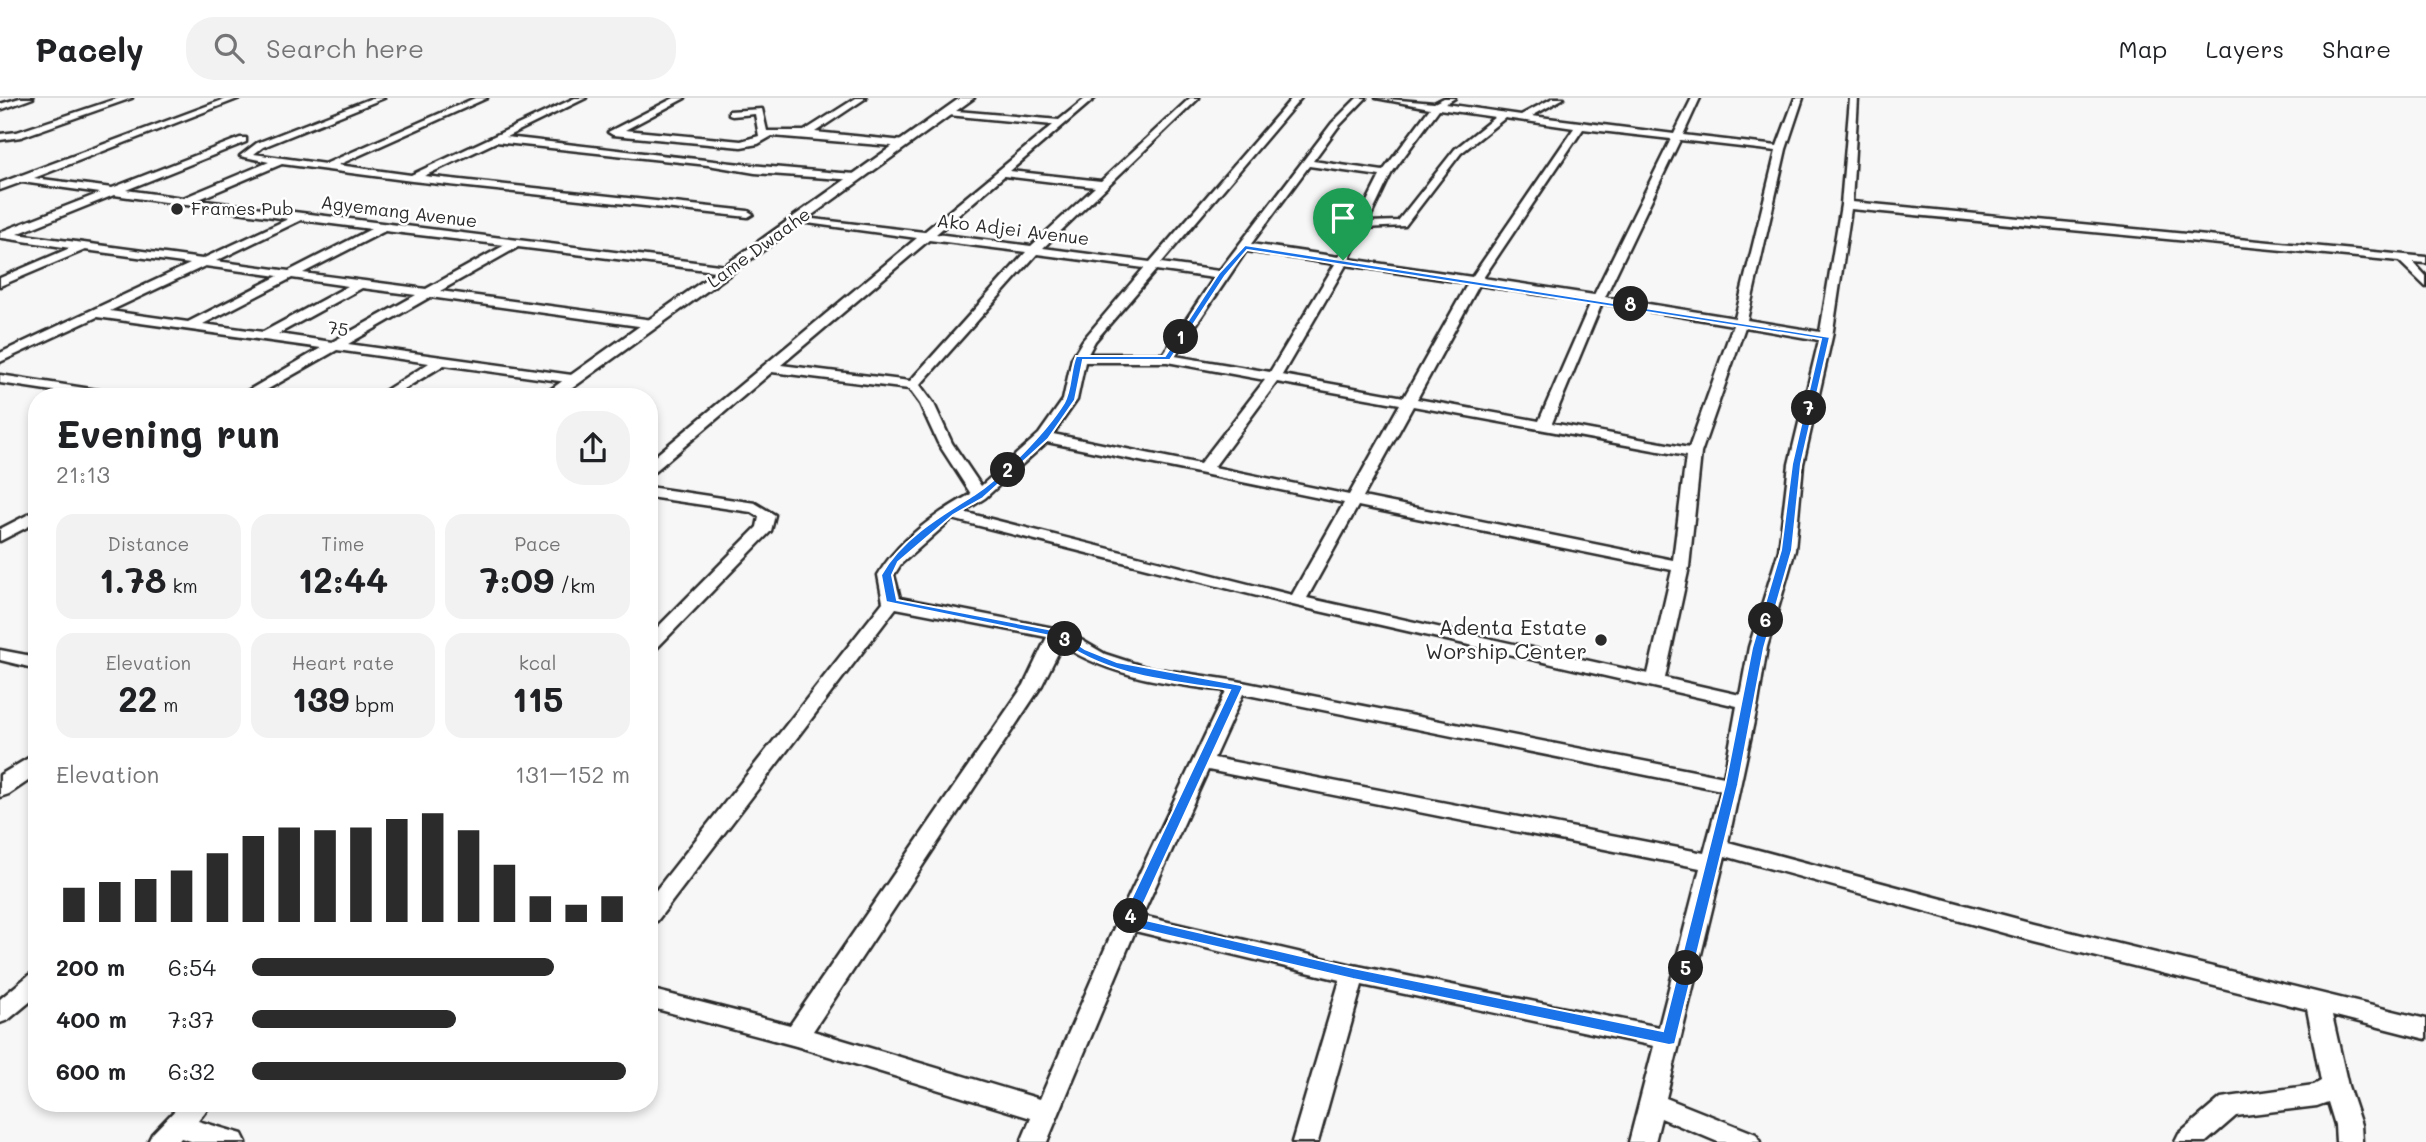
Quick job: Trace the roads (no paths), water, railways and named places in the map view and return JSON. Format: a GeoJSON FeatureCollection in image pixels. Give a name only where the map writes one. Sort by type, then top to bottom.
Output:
{"type":"FeatureCollection","features":[{"type":"Feature","properties":{"kind":"street"},"geometry":{"type":"LineString","coordinates":[[0,107],[29,98]]}},
{"type":"Feature","properties":{"kind":"street"},"geometry":{"type":"LineString","coordinates":[[0,137],[18,135],[128,98]]}},
{"type":"Feature","properties":{"kind":"street"},"geometry":{"type":"LineString","coordinates":[[0,187],[236,98]]}},
{"type":"Feature","properties":{"kind":"street"},"geometry":{"type":"LineString","coordinates":[[380,98],[260,145],[244,156],[324,168],[748,214]]}},
{"type":"Feature","properties":{"kind":"street"},"geometry":{"type":"LineString","coordinates":[[324,168],[483,98]]}},
{"type":"Feature","properties":{"kind":"street"},"geometry":{"type":"LineString","coordinates":[[412,178],[582,98]]}},
{"type":"Feature","properties":{"kind":"street"},"geometry":{"type":"LineString","coordinates":[[583,148],[681,98]]}},
{"type":"Feature","properties":{"kind":"street"},"geometry":{"type":"LineString","coordinates":[[806,134],[862,98]]}},
{"type":"Feature","properties":{"kind":"street","name":"Lame Dwaahe"},"geometry":{"type":"LineString","coordinates":[[562,388],[968,98]]}},
{"type":"Feature","properties":{"kind":"street"},"geometry":{"type":"LineString","coordinates":[[658,461],[1091,98]]}},
{"type":"Feature","properties":{"kind":"street"},"geometry":{"type":"LineString","coordinates":[[913,385],[1034,250],[1195,98]]}},
{"type":"Feature","properties":{"kind":"street"},"geometry":{"type":"LineString","coordinates":[[892,602],[886,575],[894,561],[949,513],[979,495],[1044,437],[1070,400],[1079,358],[1089,340],[1297,98]]}},
{"type":"Feature","properties":{"kind":"street"},"geometry":{"type":"LineString","coordinates":[[1167,358],[1222,275],[1306,163],[1335,125],[1362,98]]}},
{"type":"Feature","properties":{"kind":"street"},"geometry":{"type":"LineString","coordinates":[[1380,98],[1580,126],[1781,149]]}},
{"type":"Feature","properties":{"kind":"street"},"geometry":{"type":"LineString","coordinates":[[1204,470],[1275,376],[1343,260],[1386,174],[1437,105],[1451,98]]}},
{"type":"Feature","properties":{"kind":"street"},"geometry":{"type":"LineString","coordinates":[[1524,117],[1560,98]]}},
{"type":"Feature","properties":{"kind":"street"},"geometry":{"type":"LineString","coordinates":[[1544,426],[1598,299],[1696,98]]}},
{"type":"Feature","properties":{"kind":"street"},"geometry":{"type":"LineString","coordinates":[[1655,684],[1681,567],[1694,453],[1740,322],[1781,149],[1799,98]]}},
{"type":"Feature","properties":{"kind":"street"},"geometry":{"type":"LineString","coordinates":[[1643,1142],[1731,785],[1758,648],[1787,550],[1797,464],[1826,337],[1846,205],[1854,98]]}},
{"type":"Feature","properties":{"kind":"street"},"geometry":{"type":"LineString","coordinates":[[732,113],[759,111],[764,135]]}},
{"type":"Feature","properties":{"kind":"street"},"geometry":{"type":"LineString","coordinates":[[948,112],[1061,122]]}},
{"type":"Feature","properties":{"kind":"street"},"geometry":{"type":"LineString","coordinates":[[1361,225],[1401,224],[1458,151],[1503,115]]}},
{"type":"Feature","properties":{"kind":"street"},"geometry":{"type":"LineString","coordinates":[[1297,601],[1357,498],[1406,402],[1476,280],[1580,126]]}},
{"type":"Feature","properties":{"kind":"street"},"geometry":{"type":"LineString","coordinates":[[606,136],[741,144],[755,142],[764,135],[806,134],[904,144]]}},
{"type":"Feature","properties":{"kind":"street"},"geometry":{"type":"LineString","coordinates":[[496,139],[763,171],[856,177]]}},
{"type":"Feature","properties":{"kind":"street"},"geometry":{"type":"LineString","coordinates":[[1,235],[243,140]]}},
{"type":"Feature","properties":{"kind":"street"},"geometry":{"type":"LineString","coordinates":[[185,201],[278,162]]}},
{"type":"Feature","properties":{"kind":"street"},"geometry":{"type":"LineString","coordinates":[[1306,163],[1386,174]]}},
{"type":"Feature","properties":{"kind":"street"},"geometry":{"type":"LineString","coordinates":[[1001,173],[1105,185]]}},
{"type":"Feature","properties":{"kind":"street","name":"Agyemang Avenue"},"geometry":{"type":"LineString","coordinates":[[22,178],[300,217],[731,269]]}},
{"type":"Feature","properties":{"kind":"street"},"geometry":{"type":"LineString","coordinates":[[1846,205],[2426,260]]}},
{"type":"Feature","properties":{"kind":"street"},"geometry":{"type":"LineString","coordinates":[[0,358],[300,217]]}},
{"type":"Feature","properties":{"kind":"street","name":"Ako Adjei Avenue"},"geometry":{"type":"LineString","coordinates":[[800,219],[1222,275]]}},
{"type":"Feature","properties":{"kind":"street"},"geometry":{"type":"LineString","coordinates":[[193,324],[384,227]]}},
{"type":"Feature","properties":{"kind":"street"},"geometry":{"type":"LineString","coordinates":[[1,235],[653,324]]}},
{"type":"Feature","properties":{"kind":"street"},"geometry":{"type":"LineString","coordinates":[[260,388],[515,244]]}},
{"type":"Feature","properties":{"kind":"street"},"geometry":{"type":"LineString","coordinates":[[0,282],[84,246]]}},
{"type":"Feature","properties":{"kind":"street"},"geometry":{"type":"LineString","coordinates":[[1245,247],[1476,280],[1826,337]]}},
{"type":"Feature","properties":{"kind":"street"},"geometry":{"type":"LineString","coordinates":[[2403,258],[2426,283]]}},
{"type":"Feature","properties":{"kind":"street"},"geometry":{"type":"LineString","coordinates":[[266,335],[360,284]]}},
{"type":"Feature","properties":{"kind":"street","name":"75"},"geometry":{"type":"LineString","coordinates":[[96,313],[193,324],[574,379]]}},
{"type":"Feature","properties":{"kind":"street"},"geometry":{"type":"LineString","coordinates":[[1079,358],[1167,358],[1694,453]]}},
{"type":"Feature","properties":{"kind":"street"},"geometry":{"type":"LineString","coordinates":[[396,388],[440,361]]}},
{"type":"Feature","properties":{"kind":"street"},"geometry":{"type":"LineString","coordinates":[[770,368],[913,385],[927,404],[945,443],[979,495]]}},
{"type":"Feature","properties":{"kind":"street"},"geometry":{"type":"LineString","coordinates":[[0,379],[58,388]]}},
{"type":"Feature","properties":{"kind":"street"},"geometry":{"type":"LineString","coordinates":[[1044,437],[1357,498],[1681,567]]}},
{"type":"Feature","properties":{"kind":"street"},"geometry":{"type":"LineString","coordinates":[[658,493],[755,508],[767,515],[765,528],[658,637]]}},
{"type":"Feature","properties":{"kind":"street"},"geometry":{"type":"LineString","coordinates":[[949,513],[1297,601],[1655,684],[1749,703]]}},
{"type":"Feature","properties":{"kind":"street"},"geometry":{"type":"LineString","coordinates":[[0,536],[28,520]]}},
{"type":"Feature","properties":{"kind":"street"},"geometry":{"type":"LineString","coordinates":[[892,602],[1058,634],[1080,651],[1113,665],[1161,676],[1237,687],[1731,785]]}},
{"type":"Feature","properties":{"kind":"street"},"geometry":{"type":"LineString","coordinates":[[658,903],[892,602]]}},
{"type":"Feature","properties":{"kind":"street"},"geometry":{"type":"LineString","coordinates":[[796,1036],[1034,685],[1058,634]]}},
{"type":"Feature","properties":{"kind":"street"},"geometry":{"type":"LineString","coordinates":[[0,655],[28,661]]}},
{"type":"Feature","properties":{"kind":"street"},"geometry":{"type":"LineString","coordinates":[[1034,1142],[1128,921],[1237,687]]}},
{"type":"Feature","properties":{"kind":"street"},"geometry":{"type":"LineString","coordinates":[[1203,761],[1713,854],[2426,1029]]}},
{"type":"Feature","properties":{"kind":"street"},"geometry":{"type":"LineString","coordinates":[[0,788],[28,768]]}},
{"type":"Feature","properties":{"kind":"street"},"geometry":{"type":"LineString","coordinates":[[1128,921],[1353,974],[1669,1039]]}},
{"type":"Feature","properties":{"kind":"street"},"geometry":{"type":"LineString","coordinates":[[1306,1142],[1353,974]]}},
{"type":"Feature","properties":{"kind":"street"},"geometry":{"type":"LineString","coordinates":[[0,1013],[28,990]]}},
{"type":"Feature","properties":{"kind":"street"},"geometry":{"type":"LineString","coordinates":[[658,1000],[796,1036],[1047,1112]]}},
{"type":"Feature","properties":{"kind":"street"},"geometry":{"type":"LineString","coordinates":[[2317,1002],[2335,1086],[2348,1125],[2349,1142]]}},
{"type":"Feature","properties":{"kind":"street"},"geometry":{"type":"LineString","coordinates":[[2188,1142],[2230,1106],[2317,1095],[2335,1086]]}},
{"type":"Feature","properties":{"kind":"street"},"geometry":{"type":"LineString","coordinates":[[1651,1103],[1747,1142]]}},
{"type":"Feature","properties":{"kind":"street"},"geometry":{"type":"LineString","coordinates":[[169,1134],[190,1112]]}},
{"type":"Feature","properties":{"kind":"street"},"geometry":{"type":"LineString","coordinates":[[169,1134],[233,1142]]}},
{"type":"Feature","properties":{"kind":"place","name":"Frames Pub"},"geometry":{"type":"Point","coordinates":[177,209]}},
{"type":"Feature","properties":{"kind":"place","name":"Adenta Estate Worship Center"},"geometry":{"type":"Point","coordinates":[1601,640]}}]}
